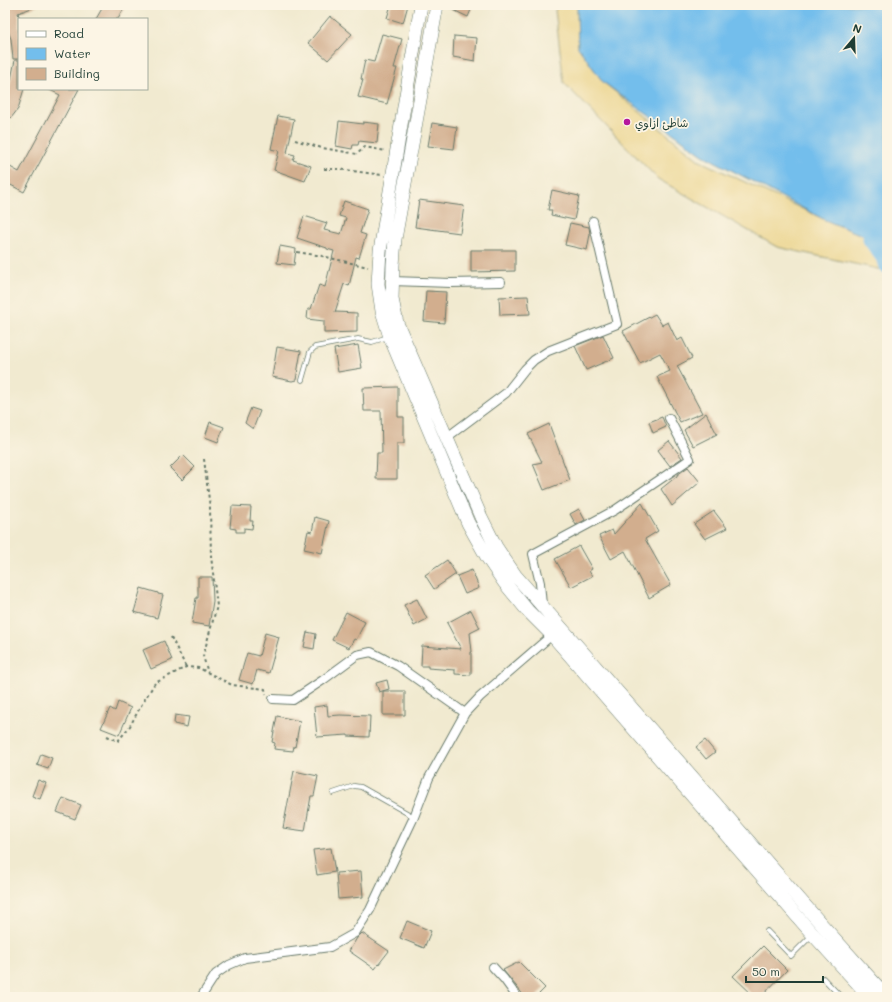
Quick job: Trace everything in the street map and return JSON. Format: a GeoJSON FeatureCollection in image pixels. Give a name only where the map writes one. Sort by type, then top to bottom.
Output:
{"type":"FeatureCollection","features":[{"type":"Feature","properties":{"kind":"main road"},"geometry":{"type":"LineString","coordinates":[[421,5],[380,251],[378,284],[382,311],[390,337],[468,523],[487,557],[504,582],[527,610],[552,635],[813,934],[870,997]]}},
{"type":"Feature","properties":{"kind":"main road"},"geometry":{"type":"LineString","coordinates":[[437,5],[395,239],[392,299],[397,323],[481,517],[496,547],[515,575],[887,997]]}},
{"type":"Feature","properties":{"kind":"street"},"geometry":{"type":"LineString","coordinates":[[446,438],[506,393],[524,369],[534,360],[548,351],[617,324],[593,221]]}},
{"type":"Feature","properties":{"kind":"street"},"geometry":{"type":"LineString","coordinates":[[392,281],[451,283],[501,282]]}},
{"type":"Feature","properties":{"kind":"street"},"geometry":{"type":"LineString","coordinates":[[542,605],[540,583],[533,554],[616,510],[690,459],[669,418]]}},
{"type":"Feature","properties":{"kind":"street"},"geometry":{"type":"LineString","coordinates":[[201,997],[216,974],[229,965],[245,958],[330,947],[355,933],[370,910],[414,817],[429,778],[465,713],[480,697],[552,635]]}},
{"type":"Feature","properties":{"kind":"street"},"geometry":{"type":"LineString","coordinates":[[273,699],[293,700],[357,655],[370,652],[398,666],[465,713]]}},
{"type":"Feature","properties":{"kind":"street"},"geometry":{"type":"LineString","coordinates":[[493,967],[517,997]]}},
{"type":"Feature","properties":{"kind":"lane"},"geometry":{"type":"LineString","coordinates":[[302,380],[310,352],[315,347],[358,340],[372,342],[390,337]]}},
{"type":"Feature","properties":{"kind":"lane"},"geometry":{"type":"LineString","coordinates":[[333,794],[354,786],[361,787],[414,817]]}},
{"type":"Feature","properties":{"kind":"lane"},"geometry":{"type":"LineString","coordinates":[[767,931],[791,956],[813,934]]}},
{"type":"Feature","properties":{"kind":"lane"},"geometry":{"type":"LineString","coordinates":[[823,978],[841,997]]}},
{"type":"Feature","properties":{"kind":"path"},"geometry":{"type":"LineString","coordinates":[[295,140],[322,148],[357,154],[365,147],[397,153]]}},
{"type":"Feature","properties":{"kind":"path"},"geometry":{"type":"LineString","coordinates":[[324,169],[338,169],[393,177]]}},
{"type":"Feature","properties":{"kind":"path"},"geometry":{"type":"LineString","coordinates":[[298,252],[379,269]]}},
{"type":"Feature","properties":{"kind":"path"},"geometry":{"type":"LineString","coordinates":[[204,459],[210,508],[211,556],[217,606],[203,656],[208,673]]}},
{"type":"Feature","properties":{"kind":"path"},"geometry":{"type":"LineString","coordinates":[[171,637],[186,667]]}},
{"type":"Feature","properties":{"kind":"path"},"geometry":{"type":"LineString","coordinates":[[108,736],[118,741],[130,726],[155,683],[186,667],[199,668],[232,685],[265,689],[268,700],[273,699]]}},
{"type":"Feature","properties":{"kind":"sand","name":"شاطئ ازاوي"},"geometry":{"type":"Polygon","coordinates":[[[560,5],[577,5],[578,47],[603,82],[700,161],[825,220],[872,239],[887,241],[887,271],[777,247],[658,179],[564,83],[555,10],[560,5]]]}},
{"type":"Feature","properties":{"kind":"water"},"geometry":{"type":"Polygon","coordinates":[[[577,5],[887,5],[887,241],[872,239],[825,220],[703,155],[603,82],[578,47],[577,5]]]}},
{"type":"Feature","properties":{"kind":"building"},"geometry":{"type":"Polygon","coordinates":[[[5,5],[37,5],[18,13],[18,59],[13,59],[11,39],[5,23],[5,5]]]}},
{"type":"Feature","properties":{"kind":"building"},"geometry":{"type":"Polygon","coordinates":[[[104,5],[126,5],[119,18],[97,18],[104,5]]]}},
{"type":"Feature","properties":{"kind":"building"},"geometry":{"type":"Polygon","coordinates":[[[391,5],[408,5],[403,23],[387,18],[391,5]]]}},
{"type":"Feature","properties":{"kind":"building"},"geometry":{"type":"Polygon","coordinates":[[[445,5],[473,5],[468,17],[445,5]]]}},
{"type":"Feature","properties":{"kind":"building"},"geometry":{"type":"Polygon","coordinates":[[[330,16],[352,34],[328,60],[308,43],[330,16]]]}},
{"type":"Feature","properties":{"kind":"building"},"geometry":{"type":"Polygon","coordinates":[[[382,34],[402,39],[394,68],[397,68],[387,104],[358,97],[363,80],[361,79],[365,60],[374,62],[382,34]]]}},
{"type":"Feature","properties":{"kind":"building"},"geometry":{"type":"Polygon","coordinates":[[[454,36],[477,38],[475,61],[453,57],[454,36]]]}},
{"type":"Feature","properties":{"kind":"building"},"geometry":{"type":"Polygon","coordinates":[[[15,60],[18,60],[18,90],[24,90],[18,109],[11,118],[5,115],[5,97],[9,89],[15,60]]]}},
{"type":"Feature","properties":{"kind":"building"},"geometry":{"type":"Polygon","coordinates":[[[50,90],[78,90],[24,192],[5,182],[5,164],[19,172],[60,95],[50,90]]]}},
{"type":"Feature","properties":{"kind":"building"},"geometry":{"type":"Polygon","coordinates":[[[278,116],[294,119],[287,153],[295,155],[293,160],[311,166],[305,181],[274,170],[279,151],[271,149],[278,116]]]}},
{"type":"Feature","properties":{"kind":"building"},"geometry":{"type":"Polygon","coordinates":[[[339,121],[379,124],[377,143],[359,141],[358,145],[353,145],[352,149],[336,146],[339,121]]]}},
{"type":"Feature","properties":{"kind":"building"},"geometry":{"type":"Polygon","coordinates":[[[432,123],[457,127],[454,149],[428,146],[432,123]]]}},
{"type":"Feature","properties":{"kind":"building"},"geometry":{"type":"Polygon","coordinates":[[[552,190],[579,196],[574,220],[551,215],[552,210],[548,210],[552,190]]]}},
{"type":"Feature","properties":{"kind":"building"},"geometry":{"type":"Polygon","coordinates":[[[419,200],[464,206],[460,233],[415,227],[419,200]]]}},
{"type":"Feature","properties":{"kind":"building"},"geometry":{"type":"Polygon","coordinates":[[[344,201],[368,209],[360,233],[366,235],[359,258],[356,257],[349,286],[344,284],[335,312],[357,313],[357,332],[324,333],[324,321],[307,319],[308,309],[311,309],[319,285],[325,287],[334,251],[297,238],[304,216],[327,223],[324,230],[341,234],[346,218],[339,216],[344,201]]]}},
{"type":"Feature","properties":{"kind":"building"},"geometry":{"type":"Polygon","coordinates":[[[570,223],[589,227],[590,234],[587,250],[565,245],[570,223]]]}},
{"type":"Feature","properties":{"kind":"building"},"geometry":{"type":"Polygon","coordinates":[[[280,246],[296,249],[294,265],[277,263],[280,246]]]}},
{"type":"Feature","properties":{"kind":"building"},"geometry":{"type":"Polygon","coordinates":[[[471,250],[515,250],[515,271],[471,272],[471,250]]]}},
{"type":"Feature","properties":{"kind":"building"},"geometry":{"type":"Polygon","coordinates":[[[426,291],[446,292],[444,323],[424,321],[426,291]]]}},
{"type":"Feature","properties":{"kind":"building"},"geometry":{"type":"Polygon","coordinates":[[[528,296],[530,314],[500,315],[499,297],[528,296]]]}},
{"type":"Feature","properties":{"kind":"building"},"geometry":{"type":"Polygon","coordinates":[[[655,314],[662,325],[668,322],[677,341],[682,338],[692,358],[677,366],[702,413],[680,422],[657,377],[670,371],[660,353],[640,363],[623,331],[655,314]]]}},
{"type":"Feature","properties":{"kind":"building"},"geometry":{"type":"Polygon","coordinates":[[[603,335],[614,358],[586,370],[575,346],[603,335]]]}},
{"type":"Feature","properties":{"kind":"building"},"geometry":{"type":"Polygon","coordinates":[[[358,345],[362,368],[338,372],[334,349],[358,345]]]}},
{"type":"Feature","properties":{"kind":"building"},"geometry":{"type":"Polygon","coordinates":[[[277,347],[301,351],[296,380],[292,381],[272,377],[277,347]]]}},
{"type":"Feature","properties":{"kind":"building"},"geometry":{"type":"Polygon","coordinates":[[[398,387],[398,417],[404,417],[404,443],[397,443],[397,479],[376,479],[377,453],[382,453],[381,411],[364,411],[363,388],[398,387]]]}},
{"type":"Feature","properties":{"kind":"building"},"geometry":{"type":"Polygon","coordinates":[[[251,408],[260,411],[253,429],[245,423],[251,408]]]}},
{"type":"Feature","properties":{"kind":"building"},"geometry":{"type":"Polygon","coordinates":[[[706,413],[717,434],[693,446],[684,430],[706,413]]]}},
{"type":"Feature","properties":{"kind":"building"},"geometry":{"type":"Polygon","coordinates":[[[662,417],[666,427],[653,433],[649,422],[662,417]]]}},
{"type":"Feature","properties":{"kind":"building"},"geometry":{"type":"Polygon","coordinates":[[[210,422],[224,427],[218,442],[205,437],[210,422]]]}},
{"type":"Feature","properties":{"kind":"building"},"geometry":{"type":"Polygon","coordinates":[[[549,424],[570,480],[544,490],[533,464],[542,462],[528,434],[549,424]]]}},
{"type":"Feature","properties":{"kind":"building"},"geometry":{"type":"Polygon","coordinates":[[[669,441],[682,458],[670,466],[658,450],[669,441]]]}},
{"type":"Feature","properties":{"kind":"building"},"geometry":{"type":"Polygon","coordinates":[[[183,455],[195,467],[182,480],[170,468],[183,455]]]}},
{"type":"Feature","properties":{"kind":"building"},"geometry":{"type":"Polygon","coordinates":[[[688,467],[700,482],[672,506],[661,489],[688,467]]]}},
{"type":"Feature","properties":{"kind":"building"},"geometry":{"type":"Polygon","coordinates":[[[642,503],[658,531],[645,539],[671,585],[649,598],[625,551],[611,559],[599,536],[612,530],[614,534],[642,503]]]}},
{"type":"Feature","properties":{"kind":"building"},"geometry":{"type":"Polygon","coordinates":[[[232,506],[251,507],[250,521],[253,521],[252,529],[244,528],[244,532],[236,532],[236,529],[230,528],[232,506]]]}},
{"type":"Feature","properties":{"kind":"building"},"geometry":{"type":"Polygon","coordinates":[[[579,509],[585,520],[576,525],[570,514],[579,509]]]}},
{"type":"Feature","properties":{"kind":"building"},"geometry":{"type":"Polygon","coordinates":[[[714,511],[727,528],[705,539],[694,524],[714,511]]]}},
{"type":"Feature","properties":{"kind":"building"},"geometry":{"type":"Polygon","coordinates":[[[315,517],[329,521],[322,553],[304,549],[308,531],[312,532],[315,517]]]}},
{"type":"Feature","properties":{"kind":"building"},"geometry":{"type":"Polygon","coordinates":[[[579,546],[592,569],[589,571],[592,576],[571,587],[555,559],[579,546]]]}},
{"type":"Feature","properties":{"kind":"building"},"geometry":{"type":"Polygon","coordinates":[[[447,560],[456,574],[434,589],[425,575],[447,560]]]}},
{"type":"Feature","properties":{"kind":"building"},"geometry":{"type":"Polygon","coordinates":[[[472,570],[479,588],[465,594],[457,576],[472,570]]]}},
{"type":"Feature","properties":{"kind":"building"},"geometry":{"type":"Polygon","coordinates":[[[198,577],[212,577],[213,601],[209,626],[192,623],[196,598],[198,598],[198,577]]]}},
{"type":"Feature","properties":{"kind":"building"},"geometry":{"type":"Polygon","coordinates":[[[141,588],[163,595],[157,618],[134,612],[141,588]]]}},
{"type":"Feature","properties":{"kind":"building"},"geometry":{"type":"Polygon","coordinates":[[[417,599],[427,619],[414,626],[404,605],[417,599]]]}},
{"type":"Feature","properties":{"kind":"building"},"geometry":{"type":"Polygon","coordinates":[[[471,610],[480,628],[470,633],[472,652],[471,675],[455,674],[455,670],[421,666],[422,646],[461,649],[447,623],[471,610]]]}},
{"type":"Feature","properties":{"kind":"building"},"geometry":{"type":"Polygon","coordinates":[[[346,612],[365,622],[356,640],[354,639],[349,648],[332,640],[346,612]]]}},
{"type":"Feature","properties":{"kind":"building"},"geometry":{"type":"Polygon","coordinates":[[[307,632],[316,634],[314,649],[304,647],[307,632]]]}},
{"type":"Feature","properties":{"kind":"building"},"geometry":{"type":"Polygon","coordinates":[[[265,633],[279,637],[269,673],[257,670],[253,684],[239,680],[247,653],[259,656],[265,633]]]}},
{"type":"Feature","properties":{"kind":"building"},"geometry":{"type":"Polygon","coordinates":[[[164,641],[172,660],[151,669],[143,650],[164,641]]]}},
{"type":"Feature","properties":{"kind":"building"},"geometry":{"type":"Polygon","coordinates":[[[387,680],[389,689],[379,692],[376,683],[387,680]]]}},
{"type":"Feature","properties":{"kind":"building"},"geometry":{"type":"Polygon","coordinates":[[[383,691],[405,691],[405,715],[383,715],[383,691]]]}},
{"type":"Feature","properties":{"kind":"building"},"geometry":{"type":"Polygon","coordinates":[[[118,702],[131,708],[119,735],[101,728],[110,708],[115,711],[118,702]]]}},
{"type":"Feature","properties":{"kind":"building"},"geometry":{"type":"Polygon","coordinates":[[[327,705],[328,716],[370,716],[369,737],[348,735],[317,737],[314,707],[327,705]]]}},
{"type":"Feature","properties":{"kind":"building"},"geometry":{"type":"Polygon","coordinates":[[[175,715],[189,717],[187,727],[174,724],[175,715]]]}},
{"type":"Feature","properties":{"kind":"building"},"geometry":{"type":"Polygon","coordinates":[[[277,716],[300,721],[293,751],[274,749],[275,743],[272,742],[277,716]]]}},
{"type":"Feature","properties":{"kind":"building"},"geometry":{"type":"Polygon","coordinates":[[[705,740],[715,752],[706,759],[696,747],[705,740]]]}},
{"type":"Feature","properties":{"kind":"building"},"geometry":{"type":"Polygon","coordinates":[[[41,754],[52,758],[48,769],[37,765],[41,754]]]}},
{"type":"Feature","properties":{"kind":"building"},"geometry":{"type":"Polygon","coordinates":[[[294,771],[318,776],[314,796],[311,796],[305,831],[283,828],[294,771]]]}},
{"type":"Feature","properties":{"kind":"building"},"geometry":{"type":"Polygon","coordinates":[[[38,780],[46,783],[40,799],[32,796],[38,780]]]}},
{"type":"Feature","properties":{"kind":"building"},"geometry":{"type":"Polygon","coordinates":[[[63,798],[81,805],[75,819],[57,812],[63,798]]]}},
{"type":"Feature","properties":{"kind":"building"},"geometry":{"type":"Polygon","coordinates":[[[331,848],[335,872],[317,875],[313,850],[331,848]]]}},
{"type":"Feature","properties":{"kind":"building"},"geometry":{"type":"Polygon","coordinates":[[[361,871],[363,897],[338,899],[336,873],[361,871]]]}},
{"type":"Feature","properties":{"kind":"building"},"geometry":{"type":"Polygon","coordinates":[[[407,921],[431,931],[424,948],[400,938],[407,921]]]}},
{"type":"Feature","properties":{"kind":"building"},"geometry":{"type":"Polygon","coordinates":[[[362,933],[389,951],[375,969],[349,951],[362,933]]]}},
{"type":"Feature","properties":{"kind":"building"},"geometry":{"type":"Polygon","coordinates":[[[763,946],[787,970],[761,997],[755,997],[733,976],[763,946]]]}},
{"type":"Feature","properties":{"kind":"building"},"geometry":{"type":"Polygon","coordinates":[[[519,962],[545,988],[536,997],[525,997],[503,970],[519,962]]]}},
{"type":"Feature","properties":{"kind":"waterway"},"geometry":{"type":"LineString","coordinates":[[872,239],[885,257],[887,264]]}},
{"type":"Feature","properties":{"kind":"place","name":"شاطئ ازاوي"},"geometry":{"type":"Point","coordinates":[627,122]}}]}
